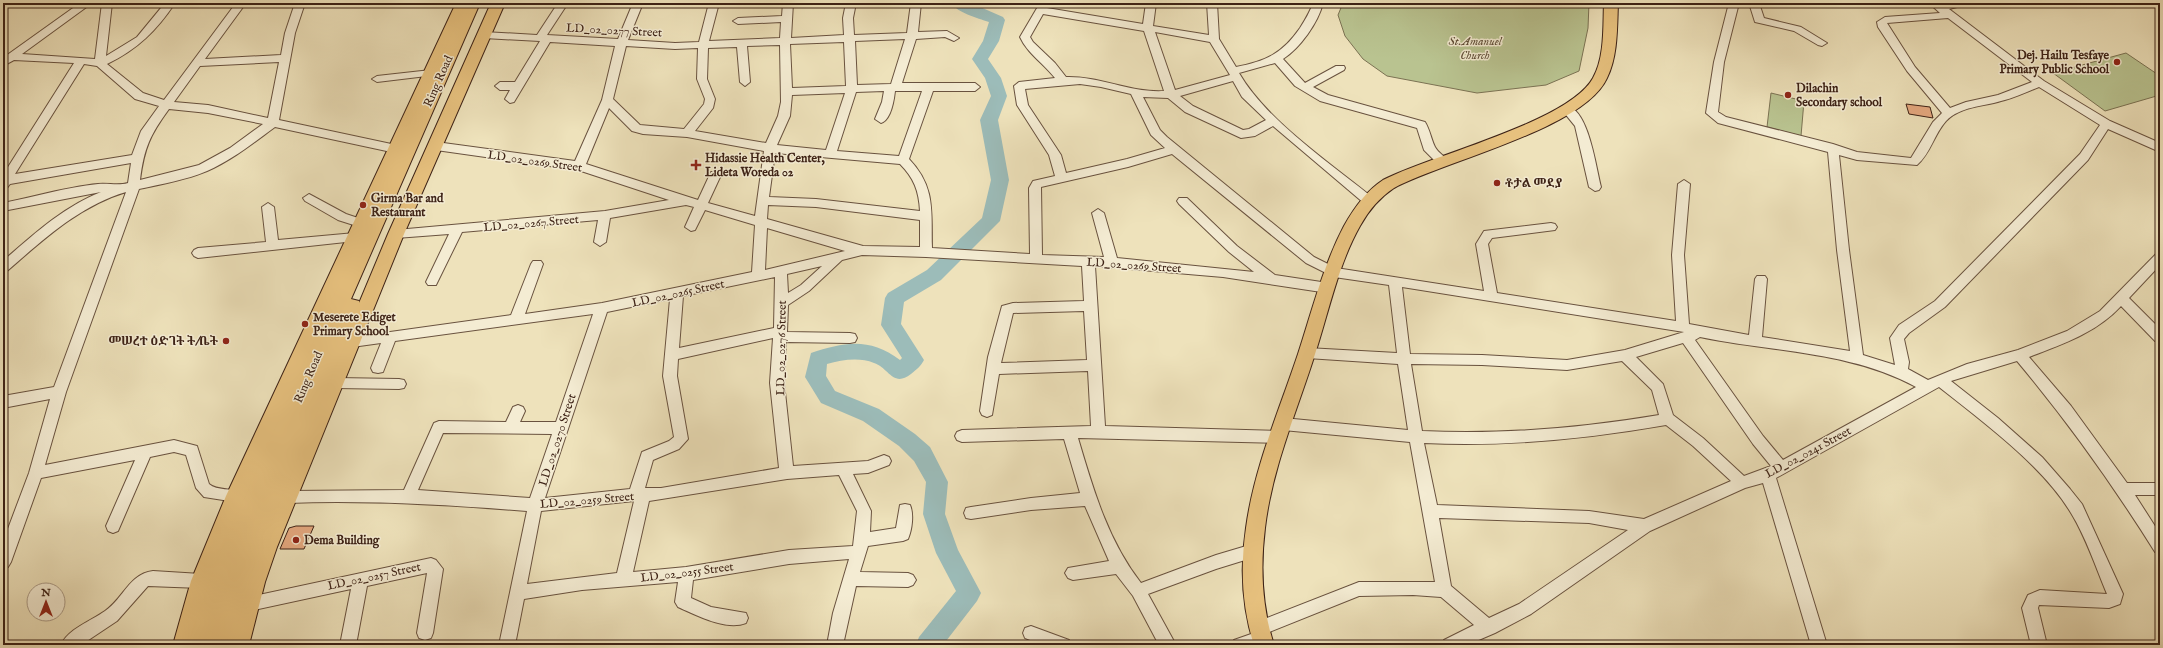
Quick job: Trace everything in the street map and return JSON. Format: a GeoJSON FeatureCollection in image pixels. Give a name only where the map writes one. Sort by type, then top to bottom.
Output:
{"type":"FeatureCollection","features":[{"type":"Feature","properties":{"kind":"highway","name":"Ring Road"},"geometry":{"type":"LineString","coordinates":[[200,645],[227,562],[409,144],[473,3]]}},
{"type":"Feature","properties":{"kind":"highway","name":"Ring Road"},"geometry":{"type":"LineString","coordinates":[[220,645],[244,562],[359,291],[484,3]]}},
{"type":"Feature","properties":{"kind":"main road"},"geometry":{"type":"LineString","coordinates":[[183,645],[201,581],[236,496],[463,3]]}},
{"type":"Feature","properties":{"kind":"main road"},"geometry":{"type":"LineString","coordinates":[[239,645],[249,604],[266,547],[336,383],[396,234],[498,3]]}},
{"type":"Feature","properties":{"kind":"main road"},"geometry":{"type":"LineString","coordinates":[[1262,637],[1254,597],[1253,551],[1260,502],[1281,431],[1349,230],[1376,192],[1404,176],[1541,123],[1568,110],[1590,94],[1600,81],[1605,66],[1611,3]]}},
{"type":"Feature","properties":{"kind":"street"},"geometry":{"type":"LineString","coordinates":[[5,61],[87,3]]}},
{"type":"Feature","properties":{"kind":"street"},"geometry":{"type":"LineString","coordinates":[[100,63],[107,3]]}},
{"type":"Feature","properties":{"kind":"street"},"geometry":{"type":"LineString","coordinates":[[5,61],[81,60],[100,63],[120,55],[135,45],[170,3]]}},
{"type":"Feature","properties":{"kind":"street"},"geometry":{"type":"LineString","coordinates":[[4,555],[36,473],[59,392],[134,186],[137,158],[147,131],[168,105],[241,3]]}},
{"type":"Feature","properties":{"kind":"street"},"geometry":{"type":"LineString","coordinates":[[3,268],[51,226],[97,198],[120,189],[191,172],[212,164],[234,151],[273,123],[290,33],[300,3]]}},
{"type":"Feature","properties":{"kind":"street"},"geometry":{"type":"LineString","coordinates":[[510,99],[563,3]]}},
{"type":"Feature","properties":{"kind":"street"},"geometry":{"type":"LineString","coordinates":[[579,166],[607,100],[621,44],[638,3]]}},
{"type":"Feature","properties":{"kind":"street"},"geometry":{"type":"LineString","coordinates":[[688,133],[709,105],[710,99],[702,79],[702,45],[714,3]]}},
{"type":"Feature","properties":{"kind":"street"},"geometry":{"type":"LineString","coordinates":[[758,276],[762,201],[770,148],[784,116],[787,102],[784,42],[788,3]]}},
{"type":"Feature","properties":{"kind":"street"},"geometry":{"type":"LineString","coordinates":[[830,155],[852,88],[848,39],[848,18],[851,3]]}},
{"type":"Feature","properties":{"kind":"street"},"geometry":{"type":"LineString","coordinates":[[881,119],[912,35],[916,3]]}},
{"type":"Feature","properties":{"kind":"street"},"geometry":{"type":"LineString","coordinates":[[1151,3],[1148,28],[1172,95],[1189,109],[1224,124],[1241,134],[1251,133],[1273,121]]}},
{"type":"Feature","properties":{"kind":"street"},"geometry":{"type":"LineString","coordinates":[[1212,3],[1214,39],[1246,94],[1273,121],[1369,201]]}},
{"type":"Feature","properties":{"kind":"street"},"geometry":{"type":"LineString","coordinates":[[1062,179],[1054,155],[1023,104],[1018,86],[1062,80],[1102,84],[1136,94],[1172,95],[1278,60],[1294,46],[1316,10],[1318,3]]}},
{"type":"Feature","properties":{"kind":"street"},"geometry":{"type":"LineString","coordinates":[[1734,3],[1719,62],[1712,113],[1722,120],[1832,148],[1857,156],[1913,162],[1918,159],[1934,126],[1948,113],[1965,105],[1997,99],[2040,83]]}},
{"type":"Feature","properties":{"kind":"street"},"geometry":{"type":"LineString","coordinates":[[1754,3],[1759,20],[1797,29],[1822,43]]}},
{"type":"Feature","properties":{"kind":"street"},"geometry":{"type":"LineString","coordinates":[[1938,5],[1961,3]]}},
{"type":"Feature","properties":{"kind":"street"},"geometry":{"type":"LineString","coordinates":[[1938,5],[2040,83],[2106,124],[2160,148]]}},
{"type":"Feature","properties":{"kind":"street"},"geometry":{"type":"LineString","coordinates":[[1062,80],[1052,65],[1028,44],[1025,37],[1042,7],[1148,28],[1214,39]]}},
{"type":"Feature","properties":{"kind":"street"},"geometry":{"type":"LineString","coordinates":[[1948,113],[1911,69],[1883,27],[1882,22],[1885,20],[1950,15]]}},
{"type":"Feature","properties":{"kind":"street"},"geometry":{"type":"LineString","coordinates":[[738,21],[786,19]]}},
{"type":"Feature","properties":{"kind":"street","name":"LD_02_0277 Street"},"geometry":{"type":"LineString","coordinates":[[484,35],[621,44],[702,45],[947,34],[954,38]]}},
{"type":"Feature","properties":{"kind":"street"},"geometry":{"type":"LineString","coordinates":[[742,43],[745,82]]}},
{"type":"Feature","properties":{"kind":"street"},"geometry":{"type":"LineString","coordinates":[[197,63],[285,58]]}},
{"type":"Feature","properties":{"kind":"street"},"geometry":{"type":"LineString","coordinates":[[5,182],[81,60]]}},
{"type":"Feature","properties":{"kind":"street"},"geometry":{"type":"LineString","coordinates":[[1278,60],[1304,88],[1339,102],[1421,125],[1425,132],[1430,150],[1443,162]]}},
{"type":"Feature","properties":{"kind":"street"},"geometry":{"type":"LineString","coordinates":[[100,63],[139,96],[168,105],[208,109],[396,149]]}},
{"type":"Feature","properties":{"kind":"street"},"geometry":{"type":"LineString","coordinates":[[1304,88],[1340,68]]}},
{"type":"Feature","properties":{"kind":"street"},"geometry":{"type":"LineString","coordinates":[[377,79],[432,73]]}},
{"type":"Feature","properties":{"kind":"street"},"geometry":{"type":"LineString","coordinates":[[500,86],[516,86]]}},
{"type":"Feature","properties":{"kind":"street"},"geometry":{"type":"LineString","coordinates":[[903,160],[929,87]]}},
{"type":"Feature","properties":{"kind":"street"},"geometry":{"type":"LineString","coordinates":[[786,92],[852,88],[975,87]]}},
{"type":"Feature","properties":{"kind":"street"},"geometry":{"type":"LineString","coordinates":[[1136,94],[1155,132],[1310,260],[1331,280]]}},
{"type":"Feature","properties":{"kind":"street"},"geometry":{"type":"LineString","coordinates":[[607,100],[636,128],[664,133],[688,133],[770,148],[830,155],[903,160],[915,172],[922,183],[926,252]]}},
{"type":"Feature","properties":{"kind":"street"},"geometry":{"type":"LineString","coordinates":[[1568,110],[1580,125],[1595,187]]}},
{"type":"Feature","properties":{"kind":"street"},"geometry":{"type":"LineString","coordinates":[[1901,372],[1902,362],[1897,338],[1904,329],[1940,304],[2084,157],[2106,124]]}},
{"type":"Feature","properties":{"kind":"street","name":"LD_02_0269 Street"},"geometry":{"type":"LineString","coordinates":[[436,146],[579,166],[687,201],[702,204],[863,251],[926,252],[1112,262],[1186,268],[1272,279],[1395,281],[1684,332]]}},
{"type":"Feature","properties":{"kind":"street"},"geometry":{"type":"LineString","coordinates":[[1832,148],[1857,358]]}},
{"type":"Feature","properties":{"kind":"street"},"geometry":{"type":"LineString","coordinates":[[1036,259],[1035,188],[1038,184],[1043,181],[1062,179],[1134,162],[1175,149]]}},
{"type":"Feature","properties":{"kind":"street"},"geometry":{"type":"LineString","coordinates":[[5,182],[137,158]]}},
{"type":"Feature","properties":{"kind":"street"},"geometry":{"type":"LineString","coordinates":[[690,227],[715,175]]}},
{"type":"Feature","properties":{"kind":"street"},"geometry":{"type":"LineString","coordinates":[[1684,184],[1678,255],[1684,332],[1754,435],[1774,471],[1819,645]]}},
{"type":"Feature","properties":{"kind":"street"},"geometry":{"type":"LineString","coordinates":[[3,207],[98,188],[120,189]]}},
{"type":"Feature","properties":{"kind":"street"},"geometry":{"type":"LineString","coordinates":[[644,210],[654,190]]}},
{"type":"Feature","properties":{"kind":"street"},"geometry":{"type":"LineString","coordinates":[[308,198],[342,217],[358,230]]}},
{"type":"Feature","properties":{"kind":"street","name":"LD_02_0267 Street"},"geometry":{"type":"LineString","coordinates":[[396,234],[457,230],[605,216],[687,201]]}},
{"type":"Feature","properties":{"kind":"street"},"geometry":{"type":"LineString","coordinates":[[762,201],[816,203],[925,216]]}},
{"type":"Feature","properties":{"kind":"street"},"geometry":{"type":"LineString","coordinates":[[1183,202],[1233,249],[1272,279]]}},
{"type":"Feature","properties":{"kind":"street"},"geometry":{"type":"LineString","coordinates":[[268,207],[272,245]]}},
{"type":"Feature","properties":{"kind":"street"},"geometry":{"type":"LineString","coordinates":[[1098,213],[1112,262]]}},
{"type":"Feature","properties":{"kind":"street"},"geometry":{"type":"LineString","coordinates":[[600,242],[605,216]]}},
{"type":"Feature","properties":{"kind":"street"},"geometry":{"type":"LineString","coordinates":[[1491,298],[1490,282],[1482,244],[1483,239],[1488,234],[1551,227]]}},
{"type":"Feature","properties":{"kind":"street"},"geometry":{"type":"LineString","coordinates":[[198,253],[272,245],[358,230]]}},
{"type":"Feature","properties":{"kind":"street"},"geometry":{"type":"LineString","coordinates":[[432,282],[457,230]]}},
{"type":"Feature","properties":{"kind":"street","name":"LD_02_0265 Street"},"geometry":{"type":"LineString","coordinates":[[352,342],[602,308],[677,294],[863,251]]}},
{"type":"Feature","properties":{"kind":"street","name":"LD_02_0241 Street"},"geometry":{"type":"LineString","coordinates":[[1450,645],[1489,628],[1525,609],[1585,570],[1645,526],[1742,483],[1774,471],[1933,383],[1972,368],[2020,355],[2072,335],[2105,315],[2122,299],[2160,257]]}},
{"type":"Feature","properties":{"kind":"street","name":"LD_02_0265 Street"},"geometry":{"type":"LineString","coordinates":[[782,303],[805,288],[838,258]]}},
{"type":"Feature","properties":{"kind":"street"},"geometry":{"type":"LineString","coordinates":[[1088,261],[1098,432]]}},
{"type":"Feature","properties":{"kind":"street"},"geometry":{"type":"LineString","coordinates":[[516,319],[537,264]]}},
{"type":"Feature","properties":{"kind":"street","name":"LD_02_0276 Street"},"geometry":{"type":"LineString","coordinates":[[781,271],[782,303],[779,334],[778,383],[787,473]]}},
{"type":"Feature","properties":{"kind":"street"},"geometry":{"type":"LineString","coordinates":[[1755,341],[1761,279]]}},
{"type":"Feature","properties":{"kind":"street"},"geometry":{"type":"LineString","coordinates":[[1395,281],[1403,359],[1444,590]]}},
{"type":"Feature","properties":{"kind":"street"},"geometry":{"type":"LineString","coordinates":[[623,580],[647,456],[674,446],[681,440],[670,376],[677,294]]}},
{"type":"Feature","properties":{"kind":"street"},"geometry":{"type":"LineString","coordinates":[[2122,299],[2160,337]]}},
{"type":"Feature","properties":{"kind":"street"},"geometry":{"type":"LineString","coordinates":[[986,411],[1007,310],[1013,308],[1091,306]]}},
{"type":"Feature","properties":{"kind":"street","name":"LD_02_0270 Street"},"geometry":{"type":"LineString","coordinates":[[507,645],[536,505],[602,308]]}},
{"type":"Feature","properties":{"kind":"street"},"geometry":{"type":"LineString","coordinates":[[1307,353],[1403,359],[1482,360],[1567,365],[1625,354],[1684,332],[1701,332],[1857,358],[1933,383],[1993,422],[2037,461],[2065,493],[2077,509],[2115,594],[2115,599],[2109,600],[2040,597],[2033,600],[2030,608],[2040,645]]}},
{"type":"Feature","properties":{"kind":"street"},"geometry":{"type":"LineString","coordinates":[[671,355],[779,334],[850,338]]}},
{"type":"Feature","properties":{"kind":"street"},"geometry":{"type":"LineString","coordinates":[[378,368],[390,337]]}},
{"type":"Feature","properties":{"kind":"street"},"geometry":{"type":"LineString","coordinates":[[1625,354],[1658,388],[1660,399],[1668,419],[1698,442],[1742,483]]}},
{"type":"Feature","properties":{"kind":"street"},"geometry":{"type":"LineString","coordinates":[[2020,355],[2066,410],[2123,489],[2160,547]]}},
{"type":"Feature","properties":{"kind":"street"},"geometry":{"type":"LineString","coordinates":[[994,369],[1094,365]]}},
{"type":"Feature","properties":{"kind":"street"},"geometry":{"type":"LineString","coordinates":[[336,383],[399,384]]}},
{"type":"Feature","properties":{"kind":"street"},"geometry":{"type":"LineString","coordinates":[[3,402],[59,392]]}},
{"type":"Feature","properties":{"kind":"street"},"geometry":{"type":"LineString","coordinates":[[510,428],[518,411]]}},
{"type":"Feature","properties":{"kind":"street"},"geometry":{"type":"LineString","coordinates":[[962,436],[1070,432],[1281,431],[1341,432],[1416,438],[1535,437],[1596,431],[1668,419]]}},
{"type":"Feature","properties":{"kind":"street"},"geometry":{"type":"LineString","coordinates":[[408,496],[439,427],[561,428]]}},
{"type":"Feature","properties":{"kind":"street"},"geometry":{"type":"LineString","coordinates":[[1070,432],[1089,499],[1119,567],[1138,592],[1168,645]]}},
{"type":"Feature","properties":{"kind":"street"},"geometry":{"type":"LineString","coordinates":[[36,473],[146,450],[174,446],[192,450],[203,488],[209,493],[236,496]]}},
{"type":"Feature","properties":{"kind":"street"},"geometry":{"type":"LineString","coordinates":[[113,526],[146,450]]}},
{"type":"Feature","properties":{"kind":"street","name":"LD_02_0259 Street"},"geometry":{"type":"LineString","coordinates":[[288,497],[341,495],[408,496],[536,505],[661,494],[739,483],[787,473],[868,466],[884,461]]}},
{"type":"Feature","properties":{"kind":"street"},"geometry":{"type":"LineString","coordinates":[[835,645],[841,613],[852,579],[860,546],[864,511],[842,468]]}},
{"type":"Feature","properties":{"kind":"street"},"geometry":{"type":"LineString","coordinates":[[2123,489],[2160,489]]}},
{"type":"Feature","properties":{"kind":"street"},"geometry":{"type":"LineString","coordinates":[[971,512],[1031,504],[1089,499]]}},
{"type":"Feature","properties":{"kind":"street","name":"LD_02_0255 Street"},"geometry":{"type":"LineString","coordinates":[[517,593],[582,583],[686,574],[860,546],[902,534],[905,510]]}},
{"type":"Feature","properties":{"kind":"street"},"geometry":{"type":"LineString","coordinates":[[1431,510],[1589,517],[1645,526]]}},
{"type":"Feature","properties":{"kind":"street"},"geometry":{"type":"LineString","coordinates":[[1138,592],[1216,562],[1253,551]]}},
{"type":"Feature","properties":{"kind":"street","name":"LD_02_0257 Street"},"geometry":{"type":"LineString","coordinates":[[249,604],[422,566],[433,566],[435,569],[425,633]]}},
{"type":"Feature","properties":{"kind":"street"},"geometry":{"type":"LineString","coordinates":[[1073,573],[1119,567]]}},
{"type":"Feature","properties":{"kind":"street"},"geometry":{"type":"LineString","coordinates":[[686,574],[683,602],[710,614],[740,618]]}},
{"type":"Feature","properties":{"kind":"street"},"geometry":{"type":"LineString","coordinates":[[69,645],[86,630],[116,612],[144,579],[153,578],[201,581]]}},
{"type":"Feature","properties":{"kind":"street"},"geometry":{"type":"LineString","coordinates":[[852,579],[908,580]]}},
{"type":"Feature","properties":{"kind":"street"},"geometry":{"type":"LineString","coordinates":[[348,645],[360,580]]}},
{"type":"Feature","properties":{"kind":"street"},"geometry":{"type":"LineString","coordinates":[[1240,645],[1262,637],[1359,589],[1419,588],[1444,590],[1489,628]]}},
{"type":"Feature","properties":{"kind":"street"},"geometry":{"type":"LineString","coordinates":[[1031,633],[1063,645]]}},
{"type":"Feature","properties":{"kind":"green space","name":"St.Amanuel Church"},"geometry":{"type":"Polygon","coordinates":[[[1343,3],[1589,3],[1588,28],[1579,71],[1546,85],[1477,93],[1387,76],[1363,59],[1345,36],[1338,15],[1343,3]]]}},
{"type":"Feature","properties":{"kind":"green space"},"geometry":{"type":"Polygon","coordinates":[[[2126,53],[2160,76],[2160,95],[2105,111],[2053,73],[2126,53]]]}},
{"type":"Feature","properties":{"kind":"green space"},"geometry":{"type":"Polygon","coordinates":[[[1771,93],[1804,101],[1801,136],[1767,127],[1771,93]]]}},
{"type":"Feature","properties":{"kind":"building"},"geometry":{"type":"Polygon","coordinates":[[[1906,104],[1930,107],[1933,118],[1909,114],[1906,104]]]}},
{"type":"Feature","properties":{"kind":"building","name":"Dema Building"},"geometry":{"type":"Polygon","coordinates":[[[296,526],[314,526],[304,549],[280,549],[289,528],[296,526]]]}},
{"type":"Feature","properties":{"kind":"waterway"},"geometry":{"type":"LineString","coordinates":[[928,645],[969,593],[948,553],[934,514],[937,482],[922,454],[907,440],[871,415],[828,397],[815,377],[818,359],[845,351],[879,355],[900,371],[914,360],[891,325],[895,298],[934,275],[991,221],[1000,180],[989,120],[999,96],[993,78],[980,59],[991,41],[997,20],[980,14],[959,3]]}},
{"type":"Feature","properties":{"kind":"place","name":"Dej. Hailu Tesfaye Primary Public School"},"geometry":{"type":"Point","coordinates":[2117,62]}},
{"type":"Feature","properties":{"kind":"place","name":"Dilachin Secondary school"},"geometry":{"type":"Point","coordinates":[1788,95]}},
{"type":"Feature","properties":{"kind":"place","name":"Hidassie Health Center, Lideta Woreda 02"},"geometry":{"type":"Point","coordinates":[696,165]}},
{"type":"Feature","properties":{"kind":"place","name":"ቶታል መደያ"},"geometry":{"type":"Point","coordinates":[1497,183]}},
{"type":"Feature","properties":{"kind":"place","name":"Girma Bar and Restaurant"},"geometry":{"type":"Point","coordinates":[363,205]}},
{"type":"Feature","properties":{"kind":"place","name":"Meserete Ediget Primary School"},"geometry":{"type":"Point","coordinates":[305,324]}},
{"type":"Feature","properties":{"kind":"place","name":"መሠረተ ዕድገት ት/ቤት"},"geometry":{"type":"Point","coordinates":[226,341]}},
{"type":"Feature","properties":{"kind":"place","name":"Dema Building"},"geometry":{"type":"Point","coordinates":[296,540]}}]}
